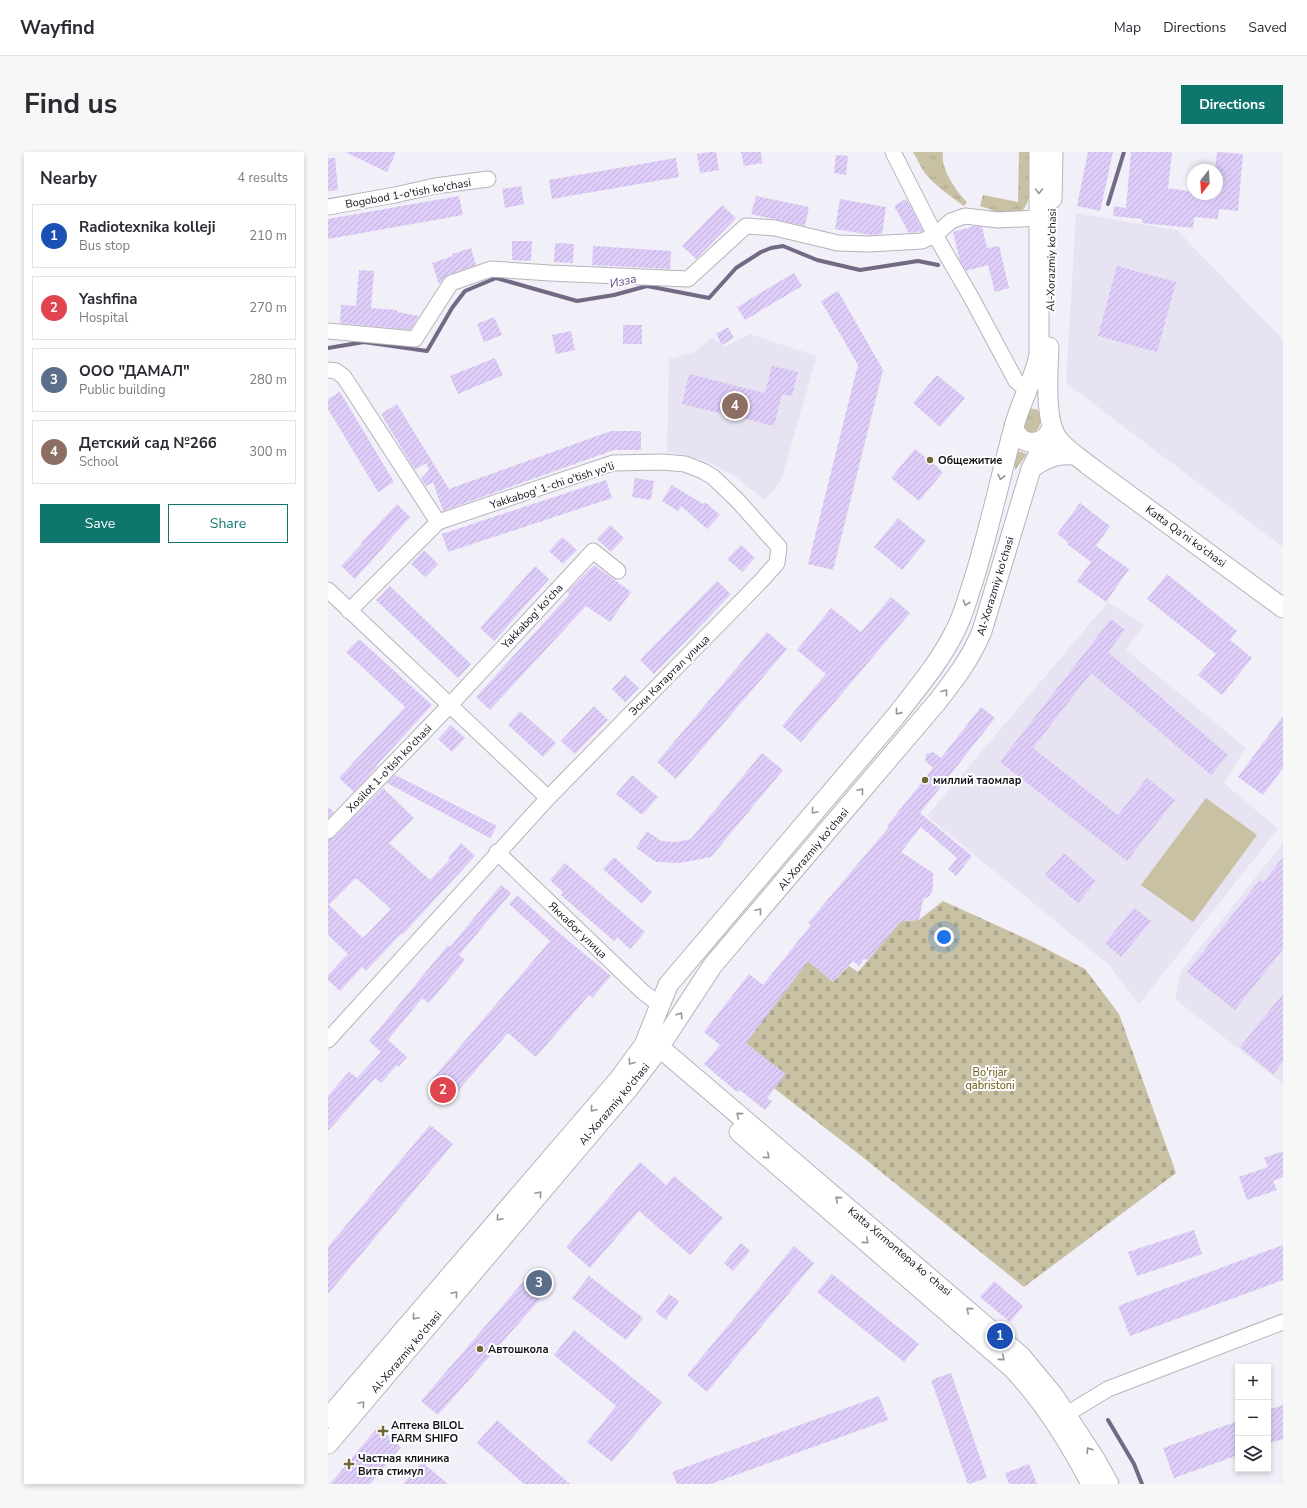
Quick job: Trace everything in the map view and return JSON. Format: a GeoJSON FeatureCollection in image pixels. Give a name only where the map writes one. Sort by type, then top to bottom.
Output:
{"type":"FeatureCollection","features":[{"type":"Feature","properties":{"kind":"main road","name":"Al-Xorazmiy ko'chasi"},"geometry":{"type":"LineString","coordinates":[[652,1050],[660,1005],[668,985],[895,717],[945,650],[958,626],[976,573],[990,524],[1014,426],[1036,367],[1039,351],[1039,152]]}},
{"type":"Feature","properties":{"kind":"main road","name":"Al-Xorazmiy ko'chasi"},"geometry":{"type":"LineString","coordinates":[[328,1444],[332,1419],[629,1088],[652,1050],[713,965],[937,702],[964,667],[982,631],[1044,432],[1048,386],[1053,152]]}},
{"type":"Feature","properties":{"kind":"main road"},"geometry":{"type":"LineString","coordinates":[[1020,408],[1026,404],[1035,403],[1044,406],[1044,432],[1070,455],[1088,464]]}},
{"type":"Feature","properties":{"kind":"main road"},"geometry":{"type":"LineString","coordinates":[[1014,426],[1017,435],[1044,432],[1058,439],[1088,464]]}},
{"type":"Feature","properties":{"kind":"main road"},"geometry":{"type":"LineString","coordinates":[[1032,469],[1037,464],[1051,457],[1070,455]]}},
{"type":"Feature","properties":{"kind":"main road","name":"Katta Qa'ni ko'chasi"},"geometry":{"type":"LineString","coordinates":[[1088,464],[1283,608]]}},
{"type":"Feature","properties":{"kind":"main road","name":"Katta Xirmontepa koʻchasi"},"geometry":{"type":"LineString","coordinates":[[652,1050],[1000,1336],[1021,1356],[1039,1375],[1054,1396],[1061,1418],[1091,1484]]}},
{"type":"Feature","properties":{"kind":"main road","name":"Katta Xirmontepa koʻchasi"},"geometry":{"type":"LineString","coordinates":[[1061,1418],[1109,1484]]}},
{"type":"Feature","properties":{"kind":"street"},"geometry":{"type":"LineString","coordinates":[[892,152],[935,236],[971,297],[1016,381],[1027,390]]}},
{"type":"Feature","properties":{"kind":"street","name":"Bogobod 1-o'tish ko'chasi"},"geometry":{"type":"LineString","coordinates":[[328,207],[435,186],[488,179]]}},
{"type":"Feature","properties":{"kind":"street"},"geometry":{"type":"LineString","coordinates":[[328,331],[415,339],[451,283],[491,268],[558,273],[688,279],[746,226],[775,228],[838,242],[869,244],[922,241],[935,236],[951,221],[965,216],[998,220],[1039,218]]}},
{"type":"Feature","properties":{"kind":"street"},"geometry":{"type":"LineString","coordinates":[[328,370],[336,371],[344,378],[438,522]]}},
{"type":"Feature","properties":{"kind":"street","name":"Yakkabog' 1-chi o'tish yo'li"},"geometry":{"type":"LineString","coordinates":[[349,611],[438,522],[613,463],[663,462],[685,464],[694,467],[713,478],[738,501],[779,547]]}},
{"type":"Feature","properties":{"kind":"street","name":"Эски Катартал улица"},"geometry":{"type":"LineString","coordinates":[[328,1040],[497,852],[761,581],[777,563],[779,547]]}},
{"type":"Feature","properties":{"kind":"street","name":"Yakkabog' ko'cha"},"geometry":{"type":"LineString","coordinates":[[450,705],[593,551],[618,571]]}},
{"type":"Feature","properties":{"kind":"street"},"geometry":{"type":"LineString","coordinates":[[328,590],[548,798]]}},
{"type":"Feature","properties":{"kind":"street","name":"Xosilot 1-o'tish ko'chasi"},"geometry":{"type":"LineString","coordinates":[[328,831],[450,705]]}},
{"type":"Feature","properties":{"kind":"street","name":"Яккабог улица"},"geometry":{"type":"LineString","coordinates":[[497,852],[643,992],[660,1005]]}},
{"type":"Feature","properties":{"kind":"street"},"geometry":{"type":"LineString","coordinates":[[1061,1418],[1108,1388],[1283,1322]]}},
{"type":"Feature","properties":{"kind":"shaded area"},"geometry":{"type":"Polygon","coordinates":[[[1076,213],[1177,230],[1283,340],[1283,547],[1066,383],[1076,213]]]}},
{"type":"Feature","properties":{"kind":"shaded area"},"geometry":{"type":"Polygon","coordinates":[[[750,334],[817,356],[781,481],[765,500],[733,475],[703,460],[667,452],[669,359],[694,352],[713,337],[724,347],[750,334]]]}},
{"type":"Feature","properties":{"kind":"shaded area"},"geometry":{"type":"Polygon","coordinates":[[[1108,602],[1144,625],[1126,650],[1246,748],[1224,783],[1278,829],[1139,1004],[1109,965],[927,816],[1108,602]]]}},
{"type":"Feature","properties":{"kind":"shaded area"},"geometry":{"type":"Polygon","coordinates":[[[1283,843],[1283,1084],[1175,999],[1181,971],[1283,843]]]}},
{"type":"Feature","properties":{"kind":"green space"},"geometry":{"type":"Polygon","coordinates":[[[913,152],[943,152],[946,172],[958,192],[967,202],[964,206],[942,190],[928,177],[913,152]]]}},
{"type":"Feature","properties":{"kind":"green space"},"geometry":{"type":"Polygon","coordinates":[[[1019,152],[1031,152],[1030,190],[1025,208],[1019,213],[1011,215],[999,213],[980,206],[983,195],[1018,202],[1019,152]]]}},
{"type":"Feature","properties":{"kind":"green space"},"geometry":{"type":"Polygon","coordinates":[[[1030,408],[1038,410],[1041,417],[1038,429],[1033,435],[1020,432],[1030,408]]]}},
{"type":"Feature","properties":{"kind":"green space"},"geometry":{"type":"Polygon","coordinates":[[[1015,450],[1027,454],[1015,470],[1015,450]]]}},
{"type":"Feature","properties":{"kind":"green space"},"geometry":{"type":"Polygon","coordinates":[[[1206,798],[1257,835],[1193,922],[1141,885],[1206,798]]]}},
{"type":"Feature","properties":{"kind":"green space","name":"Bo'rijar qabristoni"},"geometry":{"type":"Polygon","coordinates":[[[943,901],[1031,941],[1085,969],[1119,1014],[1176,1173],[1024,1287],[860,1155],[734,1057],[808,961],[833,982],[849,966],[858,972],[901,921],[919,920],[943,901]]]}},
{"type":"Feature","properties":{"kind":"building"},"geometry":{"type":"Polygon","coordinates":[[[345,152],[396,152],[387,172],[345,152]]]}},
{"type":"Feature","properties":{"kind":"building"},"geometry":{"type":"Polygon","coordinates":[[[716,152],[719,170],[700,173],[697,154],[716,152]]]}},
{"type":"Feature","properties":{"kind":"building"},"geometry":{"type":"Polygon","coordinates":[[[741,152],[761,152],[762,163],[744,166],[741,152]]]}},
{"type":"Feature","properties":{"kind":"building"},"geometry":{"type":"Polygon","coordinates":[[[1088,152],[1113,152],[1100,211],[1077,206],[1088,152]]]}},
{"type":"Feature","properties":{"kind":"building"},"geometry":{"type":"Polygon","coordinates":[[[1131,152],[1172,152],[1168,188],[1187,191],[1187,200],[1223,200],[1223,164],[1216,164],[1217,152],[1243,154],[1238,211],[1219,209],[1218,219],[1194,217],[1193,228],[1142,223],[1142,219],[1113,216],[1114,206],[1126,208],[1131,152]]]}},
{"type":"Feature","properties":{"kind":"building"},"geometry":{"type":"Polygon","coordinates":[[[836,155],[848,156],[846,175],[834,173],[836,155]]]}},
{"type":"Feature","properties":{"kind":"building"},"geometry":{"type":"Polygon","coordinates":[[[328,158],[335,158],[338,190],[328,191],[328,158]]]}},
{"type":"Feature","properties":{"kind":"building"},"geometry":{"type":"Polygon","coordinates":[[[676,158],[679,177],[552,199],[549,180],[676,158]]]}},
{"type":"Feature","properties":{"kind":"building"},"geometry":{"type":"Polygon","coordinates":[[[521,186],[524,204],[505,208],[502,189],[521,186]]]}},
{"type":"Feature","properties":{"kind":"building"},"geometry":{"type":"Polygon","coordinates":[[[459,196],[463,215],[328,239],[328,219],[459,196]]]}},
{"type":"Feature","properties":{"kind":"building"},"geometry":{"type":"Polygon","coordinates":[[[756,196],[809,207],[805,226],[751,214],[756,196]]]}},
{"type":"Feature","properties":{"kind":"building"},"geometry":{"type":"Polygon","coordinates":[[[840,199],[886,207],[882,234],[871,235],[835,229],[840,199]]]}},
{"type":"Feature","properties":{"kind":"building"},"geometry":{"type":"Polygon","coordinates":[[[906,199],[923,231],[909,233],[894,206],[906,199]]]}},
{"type":"Feature","properties":{"kind":"building"},"geometry":{"type":"Polygon","coordinates":[[[722,205],[736,218],[696,259],[682,246],[722,205]]]}},
{"type":"Feature","properties":{"kind":"building"},"geometry":{"type":"Polygon","coordinates":[[[975,226],[982,227],[987,248],[999,246],[1009,288],[995,292],[988,265],[966,271],[960,261],[953,232],[975,226]]]}},
{"type":"Feature","properties":{"kind":"building"},"geometry":{"type":"Polygon","coordinates":[[[512,241],[532,241],[531,261],[512,260],[512,241]]]}},
{"type":"Feature","properties":{"kind":"building"},"geometry":{"type":"Polygon","coordinates":[[[555,243],[574,244],[573,263],[554,262],[555,243]]]}},
{"type":"Feature","properties":{"kind":"building"},"geometry":{"type":"Polygon","coordinates":[[[593,246],[671,251],[670,269],[592,265],[593,246]]]}},
{"type":"Feature","properties":{"kind":"building"},"geometry":{"type":"Polygon","coordinates":[[[471,248],[476,265],[448,275],[439,284],[432,263],[453,256],[452,254],[471,248]]]}},
{"type":"Feature","properties":{"kind":"building"},"geometry":{"type":"Polygon","coordinates":[[[1117,266],[1176,282],[1157,352],[1098,336],[1117,266]]]}},
{"type":"Feature","properties":{"kind":"building"},"geometry":{"type":"Polygon","coordinates":[[[359,270],[374,271],[371,308],[397,310],[397,312],[419,316],[410,330],[340,323],[341,305],[356,306],[359,270]]]}},
{"type":"Feature","properties":{"kind":"building"},"geometry":{"type":"Polygon","coordinates":[[[794,273],[802,286],[745,320],[737,307],[794,273]]]}},
{"type":"Feature","properties":{"kind":"building"},"geometry":{"type":"Polygon","coordinates":[[[838,291],[883,370],[833,570],[808,564],[858,365],[821,301],[838,291]]]}},
{"type":"Feature","properties":{"kind":"building"},"geometry":{"type":"Polygon","coordinates":[[[494,317],[502,335],[484,342],[477,324],[494,317]]]}},
{"type":"Feature","properties":{"kind":"building"},"geometry":{"type":"Polygon","coordinates":[[[623,325],[642,325],[642,344],[623,344],[623,325]]]}},
{"type":"Feature","properties":{"kind":"building"},"geometry":{"type":"Polygon","coordinates":[[[728,327],[734,338],[722,345],[716,334],[728,327]]]}},
{"type":"Feature","properties":{"kind":"building"},"geometry":{"type":"Polygon","coordinates":[[[571,331],[575,350],[556,354],[552,335],[571,331]]]}},
{"type":"Feature","properties":{"kind":"building"},"geometry":{"type":"Polygon","coordinates":[[[495,358],[503,375],[458,394],[450,376],[495,358]]]}},
{"type":"Feature","properties":{"kind":"building"},"geometry":{"type":"Polygon","coordinates":[[[772,366],[798,372],[792,396],[782,394],[774,426],[682,404],[689,374],[765,393],[772,366]]]}},
{"type":"Feature","properties":{"kind":"building"},"geometry":{"type":"Polygon","coordinates":[[[937,375],[965,398],[940,427],[913,403],[937,375]]]}},
{"type":"Feature","properties":{"kind":"building"},"geometry":{"type":"Polygon","coordinates":[[[340,392],[394,482],[378,492],[328,409],[328,399],[340,392]]]}},
{"type":"Feature","properties":{"kind":"building"},"geometry":{"type":"Polygon","coordinates":[[[397,404],[449,489],[611,431],[641,431],[641,450],[614,450],[443,511],[433,482],[426,486],[421,479],[429,470],[426,463],[415,470],[381,414],[397,404]]]}},
{"type":"Feature","properties":{"kind":"building"},"geometry":{"type":"Polygon","coordinates":[[[915,449],[943,472],[919,501],[891,478],[915,449]]]}},
{"type":"Feature","properties":{"kind":"building"},"geometry":{"type":"Polygon","coordinates":[[[635,478],[654,481],[651,500],[632,497],[635,478]]]}},
{"type":"Feature","properties":{"kind":"building"},"geometry":{"type":"Polygon","coordinates":[[[606,480],[612,498],[448,552],[442,534],[606,480]]]}},
{"type":"Feature","properties":{"kind":"building"},"geometry":{"type":"Polygon","coordinates":[[[672,485],[703,504],[705,502],[720,515],[707,529],[681,506],[678,511],[662,501],[672,485]]]}},
{"type":"Feature","properties":{"kind":"building"},"geometry":{"type":"Polygon","coordinates":[[[1080,503],[1110,526],[1096,546],[1129,569],[1106,602],[1077,581],[1091,562],[1067,544],[1068,542],[1057,534],[1080,503]]]}},
{"type":"Feature","properties":{"kind":"building"},"geometry":{"type":"Polygon","coordinates":[[[397,504],[410,517],[355,579],[341,566],[397,504]]]}},
{"type":"Feature","properties":{"kind":"building"},"geometry":{"type":"Polygon","coordinates":[[[898,518],[926,541],[902,570],[874,547],[898,518]]]}},
{"type":"Feature","properties":{"kind":"building"},"geometry":{"type":"Polygon","coordinates":[[[610,525],[624,538],[611,552],[597,539],[610,525]]]}},
{"type":"Feature","properties":{"kind":"building"},"geometry":{"type":"Polygon","coordinates":[[[562,537],[577,550],[563,564],[549,551],[562,537]]]}},
{"type":"Feature","properties":{"kind":"building"},"geometry":{"type":"Polygon","coordinates":[[[741,545],[755,558],[742,572],[727,559],[741,545]]]}},
{"type":"Feature","properties":{"kind":"building"},"geometry":{"type":"Polygon","coordinates":[[[424,550],[438,564],[425,577],[411,564],[424,550]]]}},
{"type":"Feature","properties":{"kind":"building"},"geometry":{"type":"Polygon","coordinates":[[[594,565],[631,592],[610,622],[586,606],[490,710],[476,697],[570,594],[567,592],[594,565]]]}},
{"type":"Feature","properties":{"kind":"building"},"geometry":{"type":"Polygon","coordinates":[[[535,566],[549,579],[494,641],[480,628],[535,566]]]}},
{"type":"Feature","properties":{"kind":"building"},"geometry":{"type":"Polygon","coordinates":[[[1167,574],[1237,631],[1230,640],[1252,658],[1222,695],[1198,675],[1216,654],[1147,599],[1167,574]]]}},
{"type":"Feature","properties":{"kind":"building"},"geometry":{"type":"Polygon","coordinates":[[[717,581],[731,594],[654,674],[640,660],[717,581]]]}},
{"type":"Feature","properties":{"kind":"building"},"geometry":{"type":"Polygon","coordinates":[[[390,586],[471,664],[458,678],[376,600],[390,586]]]}},
{"type":"Feature","properties":{"kind":"building"},"geometry":{"type":"Polygon","coordinates":[[[891,597],[910,613],[801,742],[782,726],[826,674],[797,650],[831,608],[861,632],[891,597]]]}},
{"type":"Feature","properties":{"kind":"building"},"geometry":{"type":"Polygon","coordinates":[[[1111,619],[1125,630],[1108,652],[1228,755],[1211,775],[1091,673],[1033,748],[1118,815],[1147,778],[1175,800],[1127,861],[1000,762],[1111,619]]]}},
{"type":"Feature","properties":{"kind":"building"},"geometry":{"type":"Polygon","coordinates":[[[767,632],[787,649],[676,779],[657,762],[767,632]]]}},
{"type":"Feature","properties":{"kind":"building"},"geometry":{"type":"Polygon","coordinates":[[[359,639],[432,705],[354,792],[339,778],[405,707],[346,652],[359,639]]]}},
{"type":"Feature","properties":{"kind":"building"},"geometry":{"type":"Polygon","coordinates":[[[625,675],[639,688],[625,702],[612,689],[625,675]]]}},
{"type":"Feature","properties":{"kind":"building"},"geometry":{"type":"Polygon","coordinates":[[[594,706],[608,720],[575,754],[561,741],[594,706]]]}},
{"type":"Feature","properties":{"kind":"building"},"geometry":{"type":"Polygon","coordinates":[[[981,707],[995,718],[920,813],[972,856],[956,876],[948,869],[957,858],[921,827],[901,852],[933,873],[933,890],[929,896],[923,900],[919,920],[901,921],[868,960],[864,959],[859,966],[853,961],[833,982],[808,961],[746,1043],[786,1074],[767,1098],[772,1101],[765,1110],[740,1090],[737,1092],[704,1064],[720,1045],[704,1032],[749,974],[763,985],[811,925],[808,923],[889,827],[887,826],[933,768],[925,761],[926,754],[933,752],[941,758],[981,707]]]}},
{"type":"Feature","properties":{"kind":"building"},"geometry":{"type":"Polygon","coordinates":[[[520,711],[556,743],[543,757],[508,725],[520,711]]]}},
{"type":"Feature","properties":{"kind":"building"},"geometry":{"type":"Polygon","coordinates":[[[1283,716],[1283,768],[1263,795],[1238,777],[1283,716]]]}},
{"type":"Feature","properties":{"kind":"building"},"geometry":{"type":"Polygon","coordinates":[[[451,725],[465,738],[452,752],[438,739],[451,725]]]}},
{"type":"Feature","properties":{"kind":"building"},"geometry":{"type":"Polygon","coordinates":[[[762,753],[783,770],[711,857],[680,863],[656,862],[636,848],[647,831],[661,841],[676,842],[691,839],[762,753]]]}},
{"type":"Feature","properties":{"kind":"building"},"geometry":{"type":"Polygon","coordinates":[[[395,775],[497,826],[490,838],[387,783],[395,775]]]}},
{"type":"Feature","properties":{"kind":"building"},"geometry":{"type":"Polygon","coordinates":[[[632,775],[658,797],[642,815],[616,794],[632,775]]]}},
{"type":"Feature","properties":{"kind":"building"},"geometry":{"type":"Polygon","coordinates":[[[383,788],[414,818],[389,843],[430,880],[450,859],[448,858],[461,843],[475,856],[402,935],[401,934],[366,971],[362,967],[340,991],[328,980],[328,975],[348,954],[328,935],[328,840],[334,837],[383,788]],[[356,878],[329,905],[363,938],[391,909],[356,878]]]}},
{"type":"Feature","properties":{"kind":"building"},"geometry":{"type":"Polygon","coordinates":[[[328,807],[334,812],[328,818],[328,807]]]}},
{"type":"Feature","properties":{"kind":"building"},"geometry":{"type":"Polygon","coordinates":[[[1064,853],[1096,881],[1078,903],[1045,875],[1064,853]]]}},
{"type":"Feature","properties":{"kind":"building"},"geometry":{"type":"Polygon","coordinates":[[[614,857],[652,892],[642,904],[603,869],[614,857]]]}},
{"type":"Feature","properties":{"kind":"building"},"geometry":{"type":"Polygon","coordinates":[[[1283,857],[1283,949],[1235,1010],[1187,972],[1260,880],[1263,883],[1283,857]]]}},
{"type":"Feature","properties":{"kind":"building"},"geometry":{"type":"Polygon","coordinates":[[[565,863],[645,932],[630,949],[617,937],[614,941],[561,895],[563,892],[550,880],[565,863]]]}},
{"type":"Feature","properties":{"kind":"building"},"geometry":{"type":"Polygon","coordinates":[[[501,885],[511,893],[459,955],[465,960],[429,1003],[422,998],[388,1040],[407,1057],[398,1067],[397,1065],[381,1083],[375,1078],[328,1131],[328,1096],[349,1072],[357,1078],[381,1052],[369,1041],[448,945],[450,947],[501,885]]]}},
{"type":"Feature","properties":{"kind":"building"},"geometry":{"type":"Polygon","coordinates":[[[517,895],[558,932],[611,976],[592,998],[589,995],[536,1057],[508,1033],[450,1100],[429,1083],[550,941],[509,904],[517,895]]]}},
{"type":"Feature","properties":{"kind":"building"},"geometry":{"type":"Polygon","coordinates":[[[1134,908],[1151,921],[1121,957],[1105,943],[1134,908]]]}},
{"type":"Feature","properties":{"kind":"building"},"geometry":{"type":"Polygon","coordinates":[[[1283,994],[1283,1062],[1273,1074],[1240,1047],[1283,994]]]}},
{"type":"Feature","properties":{"kind":"building"},"geometry":{"type":"Polygon","coordinates":[[[430,1125],[453,1144],[328,1294],[328,1247],[430,1125]]]}},
{"type":"Feature","properties":{"kind":"building"},"geometry":{"type":"Polygon","coordinates":[[[1283,1151],[1283,1177],[1273,1181],[1277,1190],[1247,1200],[1239,1177],[1268,1167],[1264,1158],[1283,1151]]]}},
{"type":"Feature","properties":{"kind":"building"},"geometry":{"type":"Polygon","coordinates":[[[640,1162],[666,1185],[674,1176],[723,1218],[690,1255],[639,1211],[590,1268],[566,1247],[640,1162]]]}},
{"type":"Feature","properties":{"kind":"building"},"geometry":{"type":"Polygon","coordinates":[[[1194,1230],[1202,1254],[1137,1276],[1128,1252],[1194,1230]]]}},
{"type":"Feature","properties":{"kind":"building"},"geometry":{"type":"Polygon","coordinates":[[[741,1243],[750,1251],[733,1271],[724,1263],[741,1243]]]}},
{"type":"Feature","properties":{"kind":"building"},"geometry":{"type":"Polygon","coordinates":[[[1283,1245],[1283,1280],[1130,1336],[1118,1306],[1283,1245]]]}},
{"type":"Feature","properties":{"kind":"building"},"geometry":{"type":"Polygon","coordinates":[[[794,1246],[814,1263],[707,1392],[687,1375],[794,1246]]]}},
{"type":"Feature","properties":{"kind":"building"},"geometry":{"type":"Polygon","coordinates":[[[832,1274],[919,1344],[904,1362],[817,1292],[832,1274]]]}},
{"type":"Feature","properties":{"kind":"building"},"geometry":{"type":"Polygon","coordinates":[[[589,1276],[643,1318],[626,1340],[572,1298],[589,1276]]]}},
{"type":"Feature","properties":{"kind":"building"},"geometry":{"type":"Polygon","coordinates":[[[994,1281],[1023,1306],[1010,1322],[980,1297],[994,1281]]]}},
{"type":"Feature","properties":{"kind":"building","name":"Автошкола"},"geometry":{"type":"Polygon","coordinates":[[[523,1282],[541,1298],[438,1415],[421,1401],[523,1282]]]}},
{"type":"Feature","properties":{"kind":"building"},"geometry":{"type":"Polygon","coordinates":[[[669,1294],[679,1301],[666,1320],[656,1312],[669,1294]]]}},
{"type":"Feature","properties":{"kind":"building"},"geometry":{"type":"Polygon","coordinates":[[[574,1330],[662,1402],[612,1462],[587,1442],[616,1406],[554,1355],[574,1330]]]}},
{"type":"Feature","properties":{"kind":"building"},"geometry":{"type":"Polygon","coordinates":[[[951,1373],[987,1478],[969,1484],[931,1380],[951,1373]]]}},
{"type":"Feature","properties":{"kind":"building"},"geometry":{"type":"Polygon","coordinates":[[[879,1396],[888,1420],[711,1484],[677,1484],[672,1472],[879,1396]]]}},
{"type":"Feature","properties":{"kind":"building"},"geometry":{"type":"Polygon","coordinates":[[[1283,1405],[1283,1439],[1271,1443],[1271,1436],[1271,1409],[1283,1405]]]}},
{"type":"Feature","properties":{"kind":"building"},"geometry":{"type":"Polygon","coordinates":[[[497,1420],[570,1484],[524,1484],[477,1443],[497,1420]]]}},
{"type":"Feature","properties":{"kind":"building"},"geometry":{"type":"Polygon","coordinates":[[[1235,1422],[1235,1456],[1174,1478],[1163,1448],[1235,1422]]]}},
{"type":"Feature","properties":{"kind":"building"},"geometry":{"type":"Polygon","coordinates":[[[378,1427],[401,1447],[370,1484],[330,1484],[378,1427]]]}},
{"type":"Feature","properties":{"kind":"building"},"geometry":{"type":"Polygon","coordinates":[[[422,1462],[448,1484],[403,1484],[422,1462]]]}},
{"type":"Feature","properties":{"kind":"building"},"geometry":{"type":"Polygon","coordinates":[[[1029,1464],[1037,1484],[1009,1484],[1005,1473],[1029,1464]]]}},
{"type":"Feature","properties":{"kind":"waterway"},"geometry":{"type":"LineString","coordinates":[[1108,204],[1124,152]]}},
{"type":"Feature","properties":{"kind":"waterway","name":"Изза"},"geometry":{"type":"LineString","coordinates":[[328,348],[364,342],[427,351],[452,308],[465,291],[496,278],[577,301],[614,295],[647,286],[709,298],[736,268],[761,252],[771,248],[783,246],[817,260],[860,270],[918,261],[938,265]]}},
{"type":"Feature","properties":{"kind":"waterway"},"geometry":{"type":"LineString","coordinates":[[1108,1420],[1134,1464],[1142,1484]]}},
{"type":"Feature","properties":{"kind":"place","name":"Детский сад №266"},"geometry":{"type":"Point","coordinates":[735,406]}},
{"type":"Feature","properties":{"kind":"place","name":"Общежитие"},"geometry":{"type":"Point","coordinates":[930,460]}},
{"type":"Feature","properties":{"kind":"place","name":"миллий таомлар"},"geometry":{"type":"Point","coordinates":[925,780]}},
{"type":"Feature","properties":{"kind":"place","name":"Yashfina"},"geometry":{"type":"Point","coordinates":[443,1090]}},
{"type":"Feature","properties":{"kind":"place","name":"ООО \"ДАМАЛ\""},"geometry":{"type":"Point","coordinates":[539,1283]}},
{"type":"Feature","properties":{"kind":"place","name":"Radiotexnika kolleji"},"geometry":{"type":"Point","coordinates":[1000,1336]}},
{"type":"Feature","properties":{"kind":"place","name":"Автошкола"},"geometry":{"type":"Point","coordinates":[480,1349]}},
{"type":"Feature","properties":{"kind":"place","name":"Аптека BILOL FARM SHIFO"},"geometry":{"type":"Point","coordinates":[383,1431]}},
{"type":"Feature","properties":{"kind":"place","name":"Частная клиника Вита стимул"},"geometry":{"type":"Point","coordinates":[349,1464]}}]}
